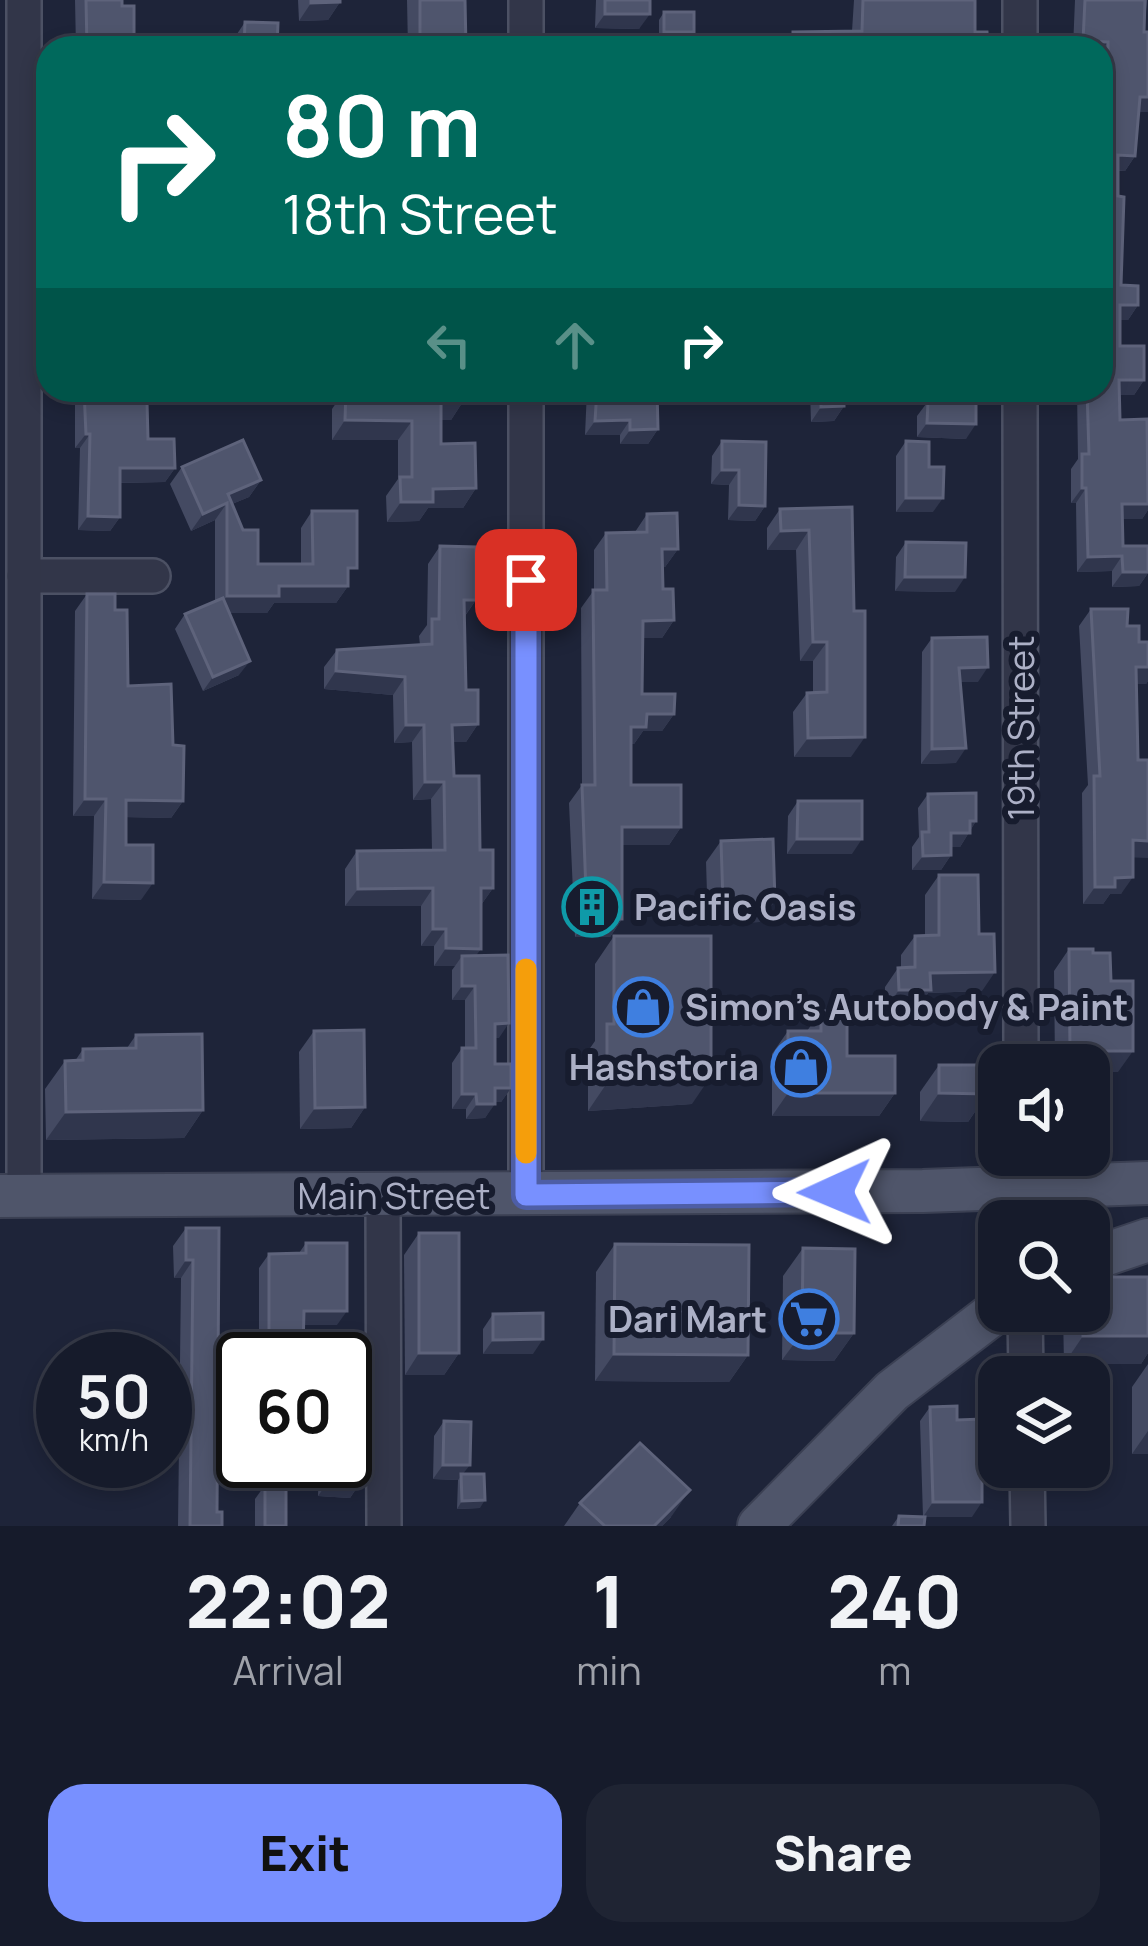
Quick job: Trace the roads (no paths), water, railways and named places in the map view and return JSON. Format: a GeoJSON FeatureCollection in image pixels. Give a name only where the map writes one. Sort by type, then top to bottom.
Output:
{"type":"FeatureCollection","features":[{"type":"Feature","properties":{"kind":"main road","name":"Main Street"},"geometry":{"type":"LineString","coordinates":[[12,1196],[526,1195],[1148,1183]]}},
{"type":"Feature","properties":{"kind":"main road"},"geometry":{"type":"LineString","coordinates":[[1110,1253],[1148,1240]]}},
{"type":"Feature","properties":{"kind":"main road"},"geometry":{"type":"LineString","coordinates":[[759,1526],[892,1391],[978,1326]]}},
{"type":"Feature","properties":{"kind":"street"},"geometry":{"type":"LineString","coordinates":[[12,1196],[24,576],[24,0]]}},
{"type":"Feature","properties":{"kind":"street"},"geometry":{"type":"LineString","coordinates":[[526,0],[526,36]]}},
{"type":"Feature","properties":{"kind":"street"},"geometry":{"type":"LineString","coordinates":[[1019,0],[1020,36]]}},
{"type":"Feature","properties":{"kind":"street"},"geometry":{"type":"LineString","coordinates":[[526,402],[526,1195]]}},
{"type":"Feature","properties":{"kind":"street","name":"19th Street"},"geometry":{"type":"LineString","coordinates":[[1020,402],[1021,1044]]}},
{"type":"Feature","properties":{"kind":"street"},"geometry":{"type":"LineString","coordinates":[[24,576],[153,576]]}},
{"type":"Feature","properties":{"kind":"street"},"geometry":{"type":"LineString","coordinates":[[383,1196],[384,1526]]}},
{"type":"Feature","properties":{"kind":"street"},"geometry":{"type":"LineString","coordinates":[[1027,1488],[1028,1526]]}},
{"type":"Feature","properties":{"kind":"place","name":"Pacific Oasis"},"geometry":{"type":"Point","coordinates":[592,907]}},
{"type":"Feature","properties":{"kind":"place","name":"Simon's Autobody & Paint"},"geometry":{"type":"Point","coordinates":[643,1007]}},
{"type":"Feature","properties":{"kind":"place","name":"Hashstoria"},"geometry":{"type":"Point","coordinates":[801,1067]}},
{"type":"Feature","properties":{"kind":"place","name":"Dari Mart"},"geometry":{"type":"Point","coordinates":[809,1319]}}]}
